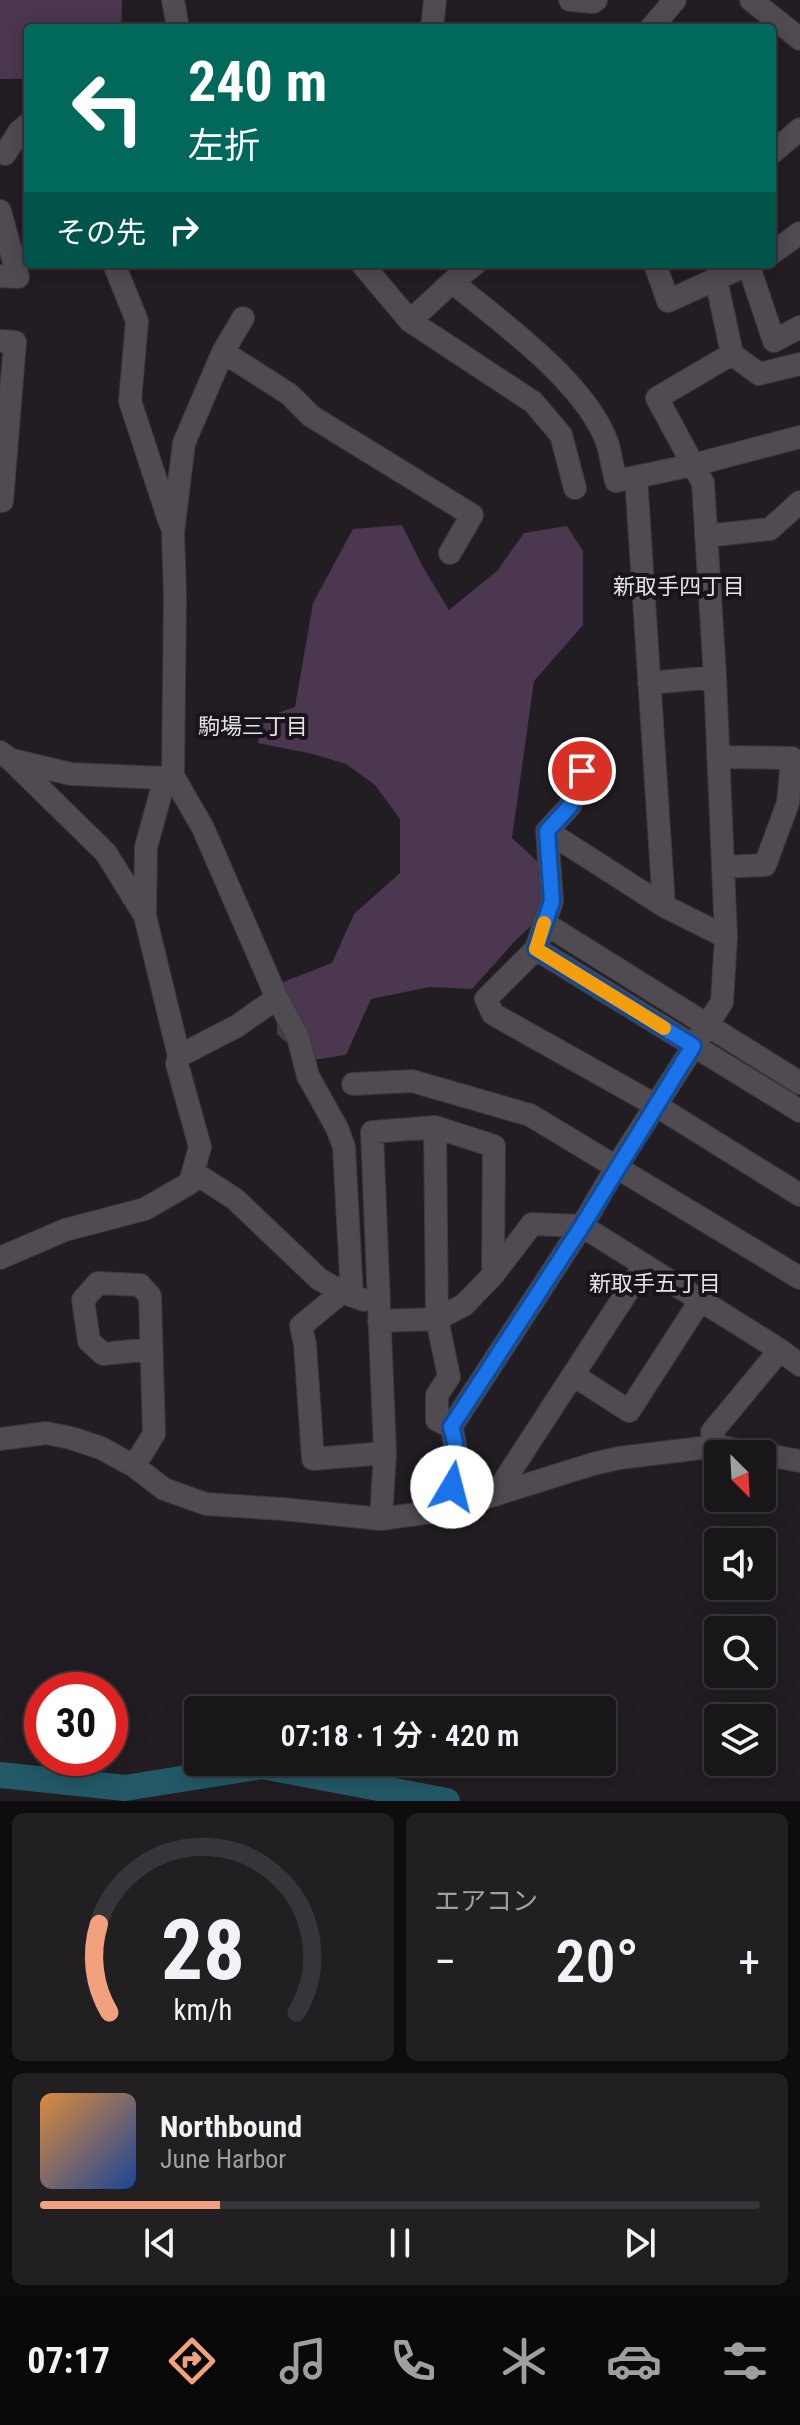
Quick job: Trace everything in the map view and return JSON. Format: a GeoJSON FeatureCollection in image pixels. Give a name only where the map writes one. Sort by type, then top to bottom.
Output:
{"type":"FeatureCollection","features":[{"type":"Feature","properties":{"kind":"street"},"geometry":{"type":"LineString","coordinates":[[173,0],[177,24]]}},
{"type":"Feature","properties":{"kind":"street"},"geometry":{"type":"LineString","coordinates":[[432,24],[435,0]]}},
{"type":"Feature","properties":{"kind":"street"},"geometry":{"type":"LineString","coordinates":[[570,0],[596,0]]}},
{"type":"Feature","properties":{"kind":"street"},"geometry":{"type":"LineString","coordinates":[[654,24],[675,0]]}},
{"type":"Feature","properties":{"kind":"street"},"geometry":{"type":"LineString","coordinates":[[751,0],[773,24]]}},
{"type":"Feature","properties":{"kind":"street"},"geometry":{"type":"LineString","coordinates":[[3,153],[24,128]]}},
{"type":"Feature","properties":{"kind":"street"},"geometry":{"type":"LineString","coordinates":[[776,150],[800,129]]}},
{"type":"Feature","properties":{"kind":"street"},"geometry":{"type":"LineString","coordinates":[[3,153],[24,156]]}},
{"type":"Feature","properties":{"kind":"street"},"geometry":{"type":"LineString","coordinates":[[0,211],[18,277],[0,276]]}},
{"type":"Feature","properties":{"kind":"street"},"geometry":{"type":"LineString","coordinates":[[776,250],[800,233]]}},
{"type":"Feature","properties":{"kind":"street"},"geometry":{"type":"LineString","coordinates":[[116,268],[137,321],[130,401],[173,532]]}},
{"type":"Feature","properties":{"kind":"street"},"geometry":{"type":"LineString","coordinates":[[365,268],[410,321],[533,402],[561,435],[575,488]]}},
{"type":"Feature","properties":{"kind":"street"},"geometry":{"type":"LineString","coordinates":[[410,321],[470,268]]}},
{"type":"Feature","properties":{"kind":"street"},"geometry":{"type":"LineString","coordinates":[[656,268],[668,301],[739,268]]}},
{"type":"Feature","properties":{"kind":"street"},"geometry":{"type":"LineString","coordinates":[[749,268],[774,341],[800,327]]}},
{"type":"Feature","properties":{"kind":"street"},"geometry":{"type":"LineString","coordinates":[[716,279],[732,354],[759,374],[800,364]]}},
{"type":"Feature","properties":{"kind":"street"},"geometry":{"type":"LineString","coordinates":[[452,282],[550,363],[588,408],[607,443],[616,481],[800,437]]}},
{"type":"Feature","properties":{"kind":"street"},"geometry":{"type":"LineString","coordinates":[[0,1258],[65,1230],[145,1209],[190,1183],[200,1147],[177,1064],[179,1056],[145,916],[146,847],[169,777],[175,596],[173,532],[184,443],[223,352],[243,318]]}},
{"type":"Feature","properties":{"kind":"street"},"geometry":{"type":"LineString","coordinates":[[0,341],[15,342],[0,500]]}},
{"type":"Feature","properties":{"kind":"street"},"geometry":{"type":"LineString","coordinates":[[223,352],[289,394],[311,416],[472,515],[450,553]]}},
{"type":"Feature","properties":{"kind":"street"},"geometry":{"type":"LineString","coordinates":[[451,1427],[722,1002],[726,937],[703,483],[657,398],[732,354]]}},
{"type":"Feature","properties":{"kind":"street"},"geometry":{"type":"LineString","coordinates":[[636,477],[664,906]]}},
{"type":"Feature","properties":{"kind":"street"},"geometry":{"type":"LineString","coordinates":[[706,536],[770,529],[800,502]]}},
{"type":"Feature","properties":{"kind":"street"},"geometry":{"type":"LineString","coordinates":[[649,683],[715,677]]}},
{"type":"Feature","properties":{"kind":"street"},"geometry":{"type":"LineString","coordinates":[[6,756],[71,774],[169,777]]}},
{"type":"Feature","properties":{"kind":"street"},"geometry":{"type":"LineString","coordinates":[[6,756],[106,853],[145,916]]}},
{"type":"Feature","properties":{"kind":"street"},"geometry":{"type":"LineString","coordinates":[[718,757],[792,758],[788,803],[765,865],[723,867]]}},
{"type":"Feature","properties":{"kind":"street"},"geometry":{"type":"LineString","coordinates":[[582,771],[570,806],[547,831],[552,901],[536,949],[486,999],[493,1014],[657,1106],[800,1195]]}},
{"type":"Feature","properties":{"kind":"street"},"geometry":{"type":"LineString","coordinates":[[169,777],[203,828],[277,998],[298,1037],[308,1076],[344,1147],[347,1294]]}},
{"type":"Feature","properties":{"kind":"street"},"geometry":{"type":"LineString","coordinates":[[547,831],[664,906],[726,937]]}},
{"type":"Feature","properties":{"kind":"street"},"geometry":{"type":"LineString","coordinates":[[544,923],[800,1083]]}},
{"type":"Feature","properties":{"kind":"street"},"geometry":{"type":"LineString","coordinates":[[536,949],[800,1111]]}},
{"type":"Feature","properties":{"kind":"street"},"geometry":{"type":"LineString","coordinates":[[179,1056],[237,1026],[277,998]]}},
{"type":"Feature","properties":{"kind":"street"},"geometry":{"type":"LineString","coordinates":[[353,1084],[412,1081],[530,1115],[800,1278]]}},
{"type":"Feature","properties":{"kind":"street"},"geometry":{"type":"LineString","coordinates":[[435,1127],[437,1319],[449,1377],[437,1395],[437,1420],[451,1427],[457,1444],[457,1463],[446,1510]]}},
{"type":"Feature","properties":{"kind":"street"},"geometry":{"type":"LineString","coordinates":[[381,1519],[385,1453],[372,1132],[435,1127],[494,1146],[493,1275]]}},
{"type":"Feature","properties":{"kind":"street"},"geometry":{"type":"LineString","coordinates":[[193,1172],[235,1199],[319,1279],[378,1313],[437,1319],[464,1305],[493,1275],[532,1224],[582,1226],[800,1365]]}},
{"type":"Feature","properties":{"kind":"street"},"geometry":{"type":"LineString","coordinates":[[495,1495],[644,1266]]}},
{"type":"Feature","properties":{"kind":"street"},"geometry":{"type":"LineString","coordinates":[[347,1294],[301,1326],[313,1459],[385,1453]]}},
{"type":"Feature","properties":{"kind":"street"},"geometry":{"type":"LineString","coordinates":[[573,1375],[629,1411],[700,1301]]}},
{"type":"Feature","properties":{"kind":"street"},"geometry":{"type":"LineString","coordinates":[[134,1466],[154,1434],[151,1349]]}},
{"type":"Feature","properties":{"kind":"street"},"geometry":{"type":"LineString","coordinates":[[715,1440],[712,1432],[780,1350]]}},
{"type":"Feature","properties":{"kind":"street"},"geometry":{"type":"LineString","coordinates":[[0,1439],[46,1433],[71,1438],[101,1448],[134,1466],[164,1489],[206,1504],[381,1519],[446,1510],[619,1458],[704,1448]]}},
{"type":"Feature","properties":{"kind":"street"},"geometry":{"type":"LineString","coordinates":[[776,1455],[800,1459]]}},
{"type":"Feature","properties":{"kind":"shaded area"},"geometry":{"type":"Polygon","coordinates":[[[0,0],[122,0],[121,24],[24,24],[24,79],[0,79],[0,0]]]}},
{"type":"Feature","properties":{"kind":"shaded area"},"geometry":{"type":"Polygon","coordinates":[[[402,525],[449,610],[497,571],[524,533],[567,526],[583,551],[583,625],[534,681],[512,838],[539,863],[548,910],[472,989],[429,987],[371,999],[346,1055],[306,1061],[277,1034],[278,984],[332,963],[354,914],[400,873],[400,819],[375,785],[346,764],[258,743],[263,718],[295,707],[313,603],[353,529],[402,525]]]}},
{"type":"Feature","properties":{"kind":"waterway"},"geometry":{"type":"LineString","coordinates":[[0,1775],[125,1788],[262,1766],[447,1801]]}},
{"type":"Feature","properties":{"kind":"slow traffic"},"geometry":{"type":"LineString","coordinates":[[544,923],[536,949],[664,1028]]}},
{"type":"Feature","properties":{"kind":"district","name":"新取手四丁目"},"geometry":{"type":"Point","coordinates":[679,586]}},
{"type":"Feature","properties":{"kind":"district","name":"駒場三丁目"},"geometry":{"type":"Point","coordinates":[253,726]}},
{"type":"Feature","properties":{"kind":"district","name":"新取手五丁目"},"geometry":{"type":"Point","coordinates":[655,1283]}},
{"type":"Feature","properties":{"kind":"route"},"geometry":{"type":"LineString","coordinates":[[452,1487],[457,1444],[451,1427],[582,1226],[693,1046],[536,949],[552,901],[547,831],[570,806],[582,771]]}}]}
